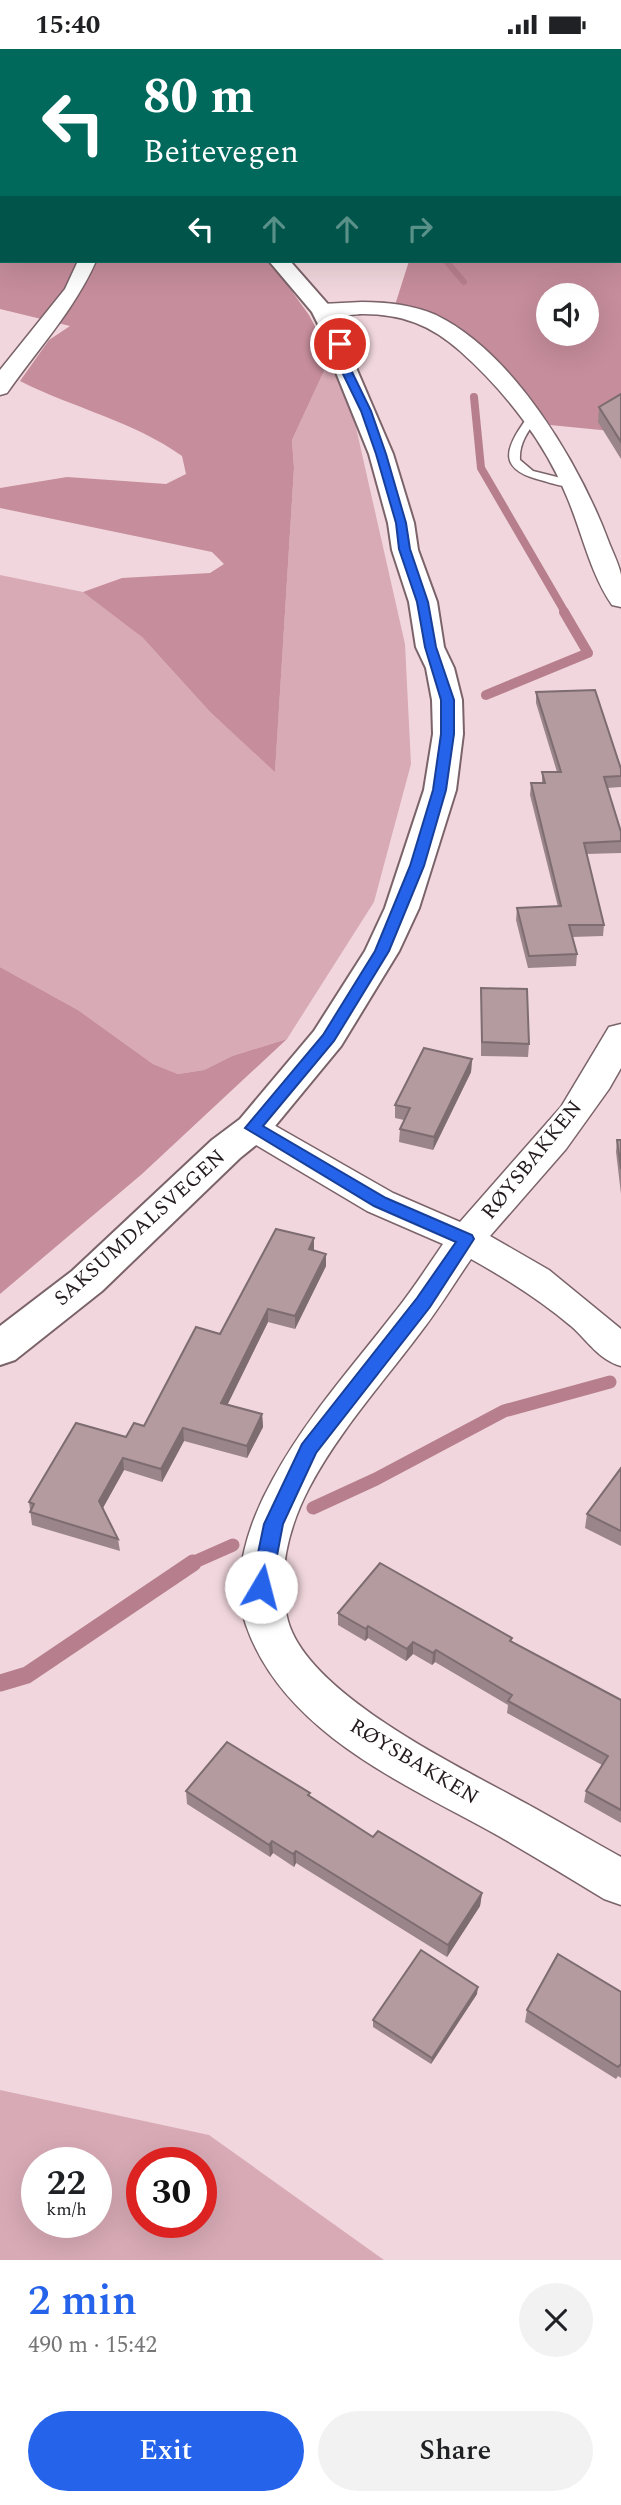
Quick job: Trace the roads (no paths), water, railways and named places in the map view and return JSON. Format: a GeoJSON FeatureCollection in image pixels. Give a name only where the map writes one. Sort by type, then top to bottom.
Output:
{"type":"FeatureCollection","features":[{"type":"Feature","properties":{"kind":"main road","name":"SAKSUMDALSVEGEN"},"geometry":{"type":"LineString","coordinates":[[0,1349],[87,1281],[253,1128],[328,1038],[382,951],[417,866],[440,790],[448,734],[447,700],[430,647],[423,602],[404,549],[401,523],[381,454],[366,411],[346,370],[340,344],[322,310],[281,263]]}},
{"type":"Feature","properties":{"kind":"street"},"geometry":{"type":"LineString","coordinates":[[0,389],[7,376],[74,290],[86,263]]}},
{"type":"Feature","properties":{"kind":"street"},"geometry":{"type":"LineString","coordinates":[[322,310],[387,309],[426,319],[442,327],[504,385],[559,457],[573,484],[604,568],[621,600]]}},
{"type":"Feature","properties":{"kind":"street","name":"RØYSBAKKEN"},"geometry":{"type":"LineString","coordinates":[[621,1034],[613,1054],[569,1121],[535,1164],[466,1239],[424,1303],[309,1449],[273,1524],[261,1587],[268,1625],[283,1656],[306,1686],[350,1725],[402,1760],[621,1883]]}},
{"type":"Feature","properties":{"kind":"street"},"geometry":{"type":"LineString","coordinates":[[253,1128],[380,1202],[466,1239],[536,1279],[585,1317],[621,1352]]}},
{"type":"Feature","properties":{"kind":"lane"},"geometry":{"type":"LineString","coordinates":[[531,420],[516,438],[512,450],[513,461],[520,470],[533,476],[573,484]]}},
{"type":"Feature","properties":{"kind":"waterway"},"geometry":{"type":"LineString","coordinates":[[448,263],[464,282]]}},
{"type":"Feature","properties":{"kind":"waterway"},"geometry":{"type":"LineString","coordinates":[[474,397],[481,468],[566,614]]}},
{"type":"Feature","properties":{"kind":"waterway"},"geometry":{"type":"LineString","coordinates":[[486,695],[588,653],[564,612]]}},
{"type":"Feature","properties":{"kind":"waterway"},"geometry":{"type":"LineString","coordinates":[[313,1508],[376,1479],[504,1411],[610,1382]]}},
{"type":"Feature","properties":{"kind":"waterway"},"geometry":{"type":"LineString","coordinates":[[190,1564],[233,1545]]}},
{"type":"Feature","properties":{"kind":"waterway"},"geometry":{"type":"LineString","coordinates":[[0,1683],[27,1675],[193,1563]]}}]}
